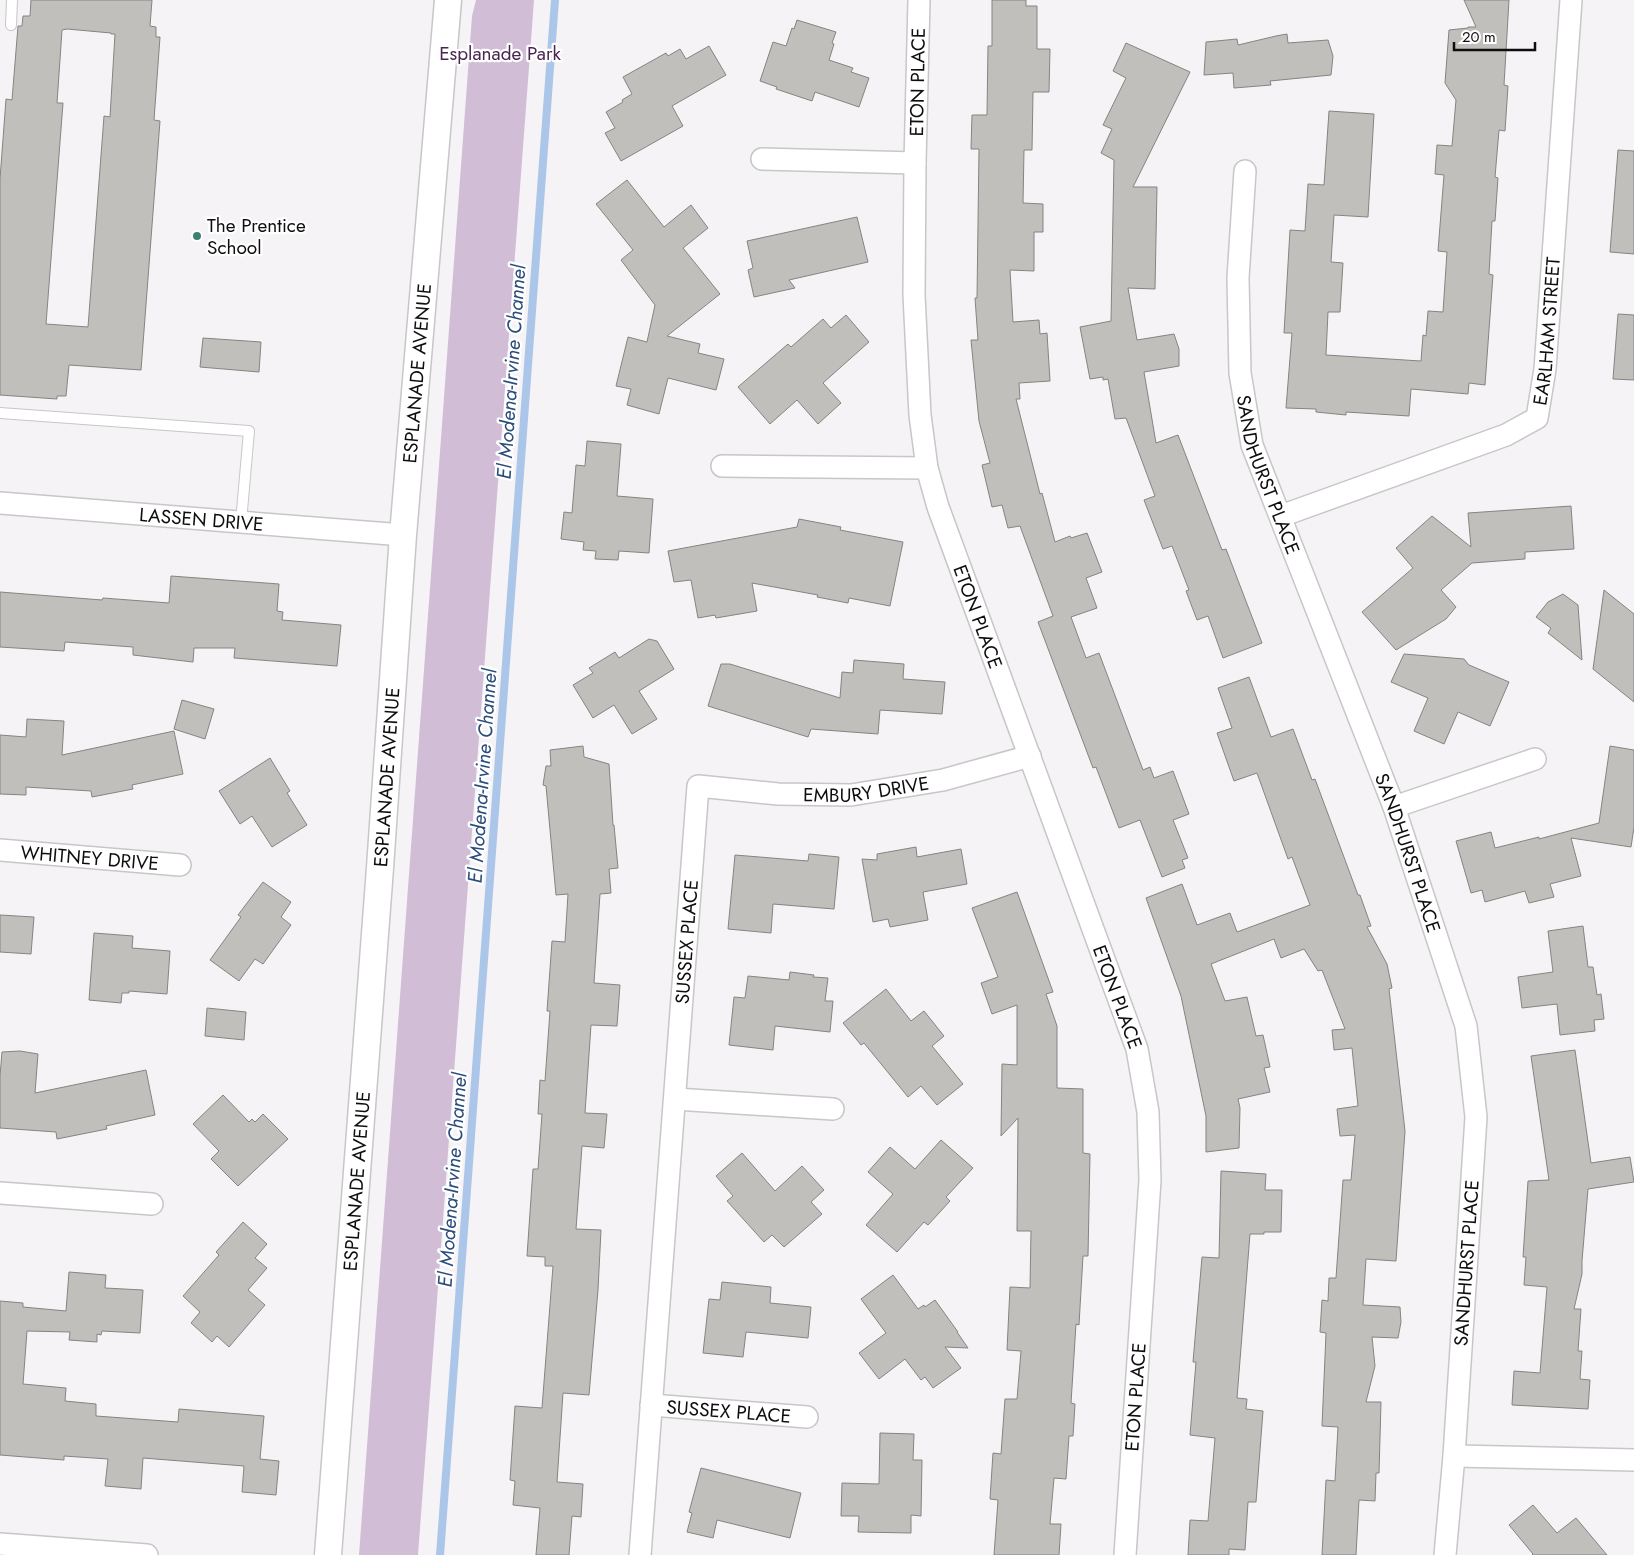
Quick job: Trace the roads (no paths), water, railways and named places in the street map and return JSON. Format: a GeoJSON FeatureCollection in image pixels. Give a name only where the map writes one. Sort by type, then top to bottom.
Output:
{"type":"FeatureCollection","features":[{"type":"Feature","properties":{"kind":"street","name":"ESPLANADE AVENUE"},"geometry":{"type":"LineString","coordinates":[[328,1555],[404,535],[448,0]]}},
{"type":"Feature","properties":{"kind":"street","name":"ETON PLACE"},"geometry":{"type":"LineString","coordinates":[[919,0],[914,294],[920,415],[927,468],[938,507],[1136,1049],[1148,1112],[1150,1180],[1125,1555]]}},
{"type":"Feature","properties":{"kind":"street","name":"EARLHAM STREET"},"geometry":{"type":"LineString","coordinates":[[1281,516],[1506,435],[1537,418],[1545,369],[1571,0]]}},
{"type":"Feature","properties":{"kind":"street","name":"ETON PLACE"},"geometry":{"type":"LineString","coordinates":[[762,158],[915,164]]}},
{"type":"Feature","properties":{"kind":"street","name":"SANDHURST PLACE"},"geometry":{"type":"LineString","coordinates":[[1245,170],[1238,278],[1240,373],[1252,444],[1394,807],[1466,1026],[1476,1117],[1454,1456],[1445,1555]]}},
{"type":"Feature","properties":{"kind":"street"},"geometry":{"type":"LineString","coordinates":[[722,466],[927,468]]}},
{"type":"Feature","properties":{"kind":"street","name":"LASSEN DRIVE"},"geometry":{"type":"LineString","coordinates":[[0,504],[404,535]]}},
{"type":"Feature","properties":{"kind":"street","name":"EMBURY DRIVE"},"geometry":{"type":"LineString","coordinates":[[698,786],[778,794],[851,795],[943,780],[1030,756]]}},
{"type":"Feature","properties":{"kind":"street"},"geometry":{"type":"LineString","coordinates":[[1394,807],[1535,759]]}},
{"type":"Feature","properties":{"kind":"street","name":"SUSSEX PLACE"},"geometry":{"type":"LineString","coordinates":[[640,1555],[698,786]]}},
{"type":"Feature","properties":{"kind":"street","name":"WHITNEY DRIVE"},"geometry":{"type":"LineString","coordinates":[[0,850],[180,865]]}},
{"type":"Feature","properties":{"kind":"street"},"geometry":{"type":"LineString","coordinates":[[675,1099],[833,1109]]}},
{"type":"Feature","properties":{"kind":"street"},"geometry":{"type":"LineString","coordinates":[[0,1193],[152,1204]]}},
{"type":"Feature","properties":{"kind":"street","name":"SUSSEX PLACE"},"geometry":{"type":"LineString","coordinates":[[651,1405],[806,1417]]}},
{"type":"Feature","properties":{"kind":"street"},"geometry":{"type":"LineString","coordinates":[[1454,1456],[1634,1460]]}},
{"type":"Feature","properties":{"kind":"street"},"geometry":{"type":"LineString","coordinates":[[0,1544],[148,1555]]}},
{"type":"Feature","properties":{"kind":"lane"},"geometry":{"type":"LineString","coordinates":[[11,25],[12,0]]}},
{"type":"Feature","properties":{"kind":"lane"},"geometry":{"type":"LineString","coordinates":[[0,413],[249,432],[242,522]]}},
{"type":"Feature","properties":{"kind":"waterway","name":"El Modena-Irvine Channel"},"geometry":{"type":"LineString","coordinates":[[440,1555],[555,0]]}},
{"type":"Feature","properties":{"kind":"place","name":"The Prentice School"},"geometry":{"type":"Point","coordinates":[197,236]}},
{"type":"Feature","properties":{"kind":"park label","name":"Esplanade Park"},"geometry":{"type":"Point","coordinates":[500,53]}}]}
